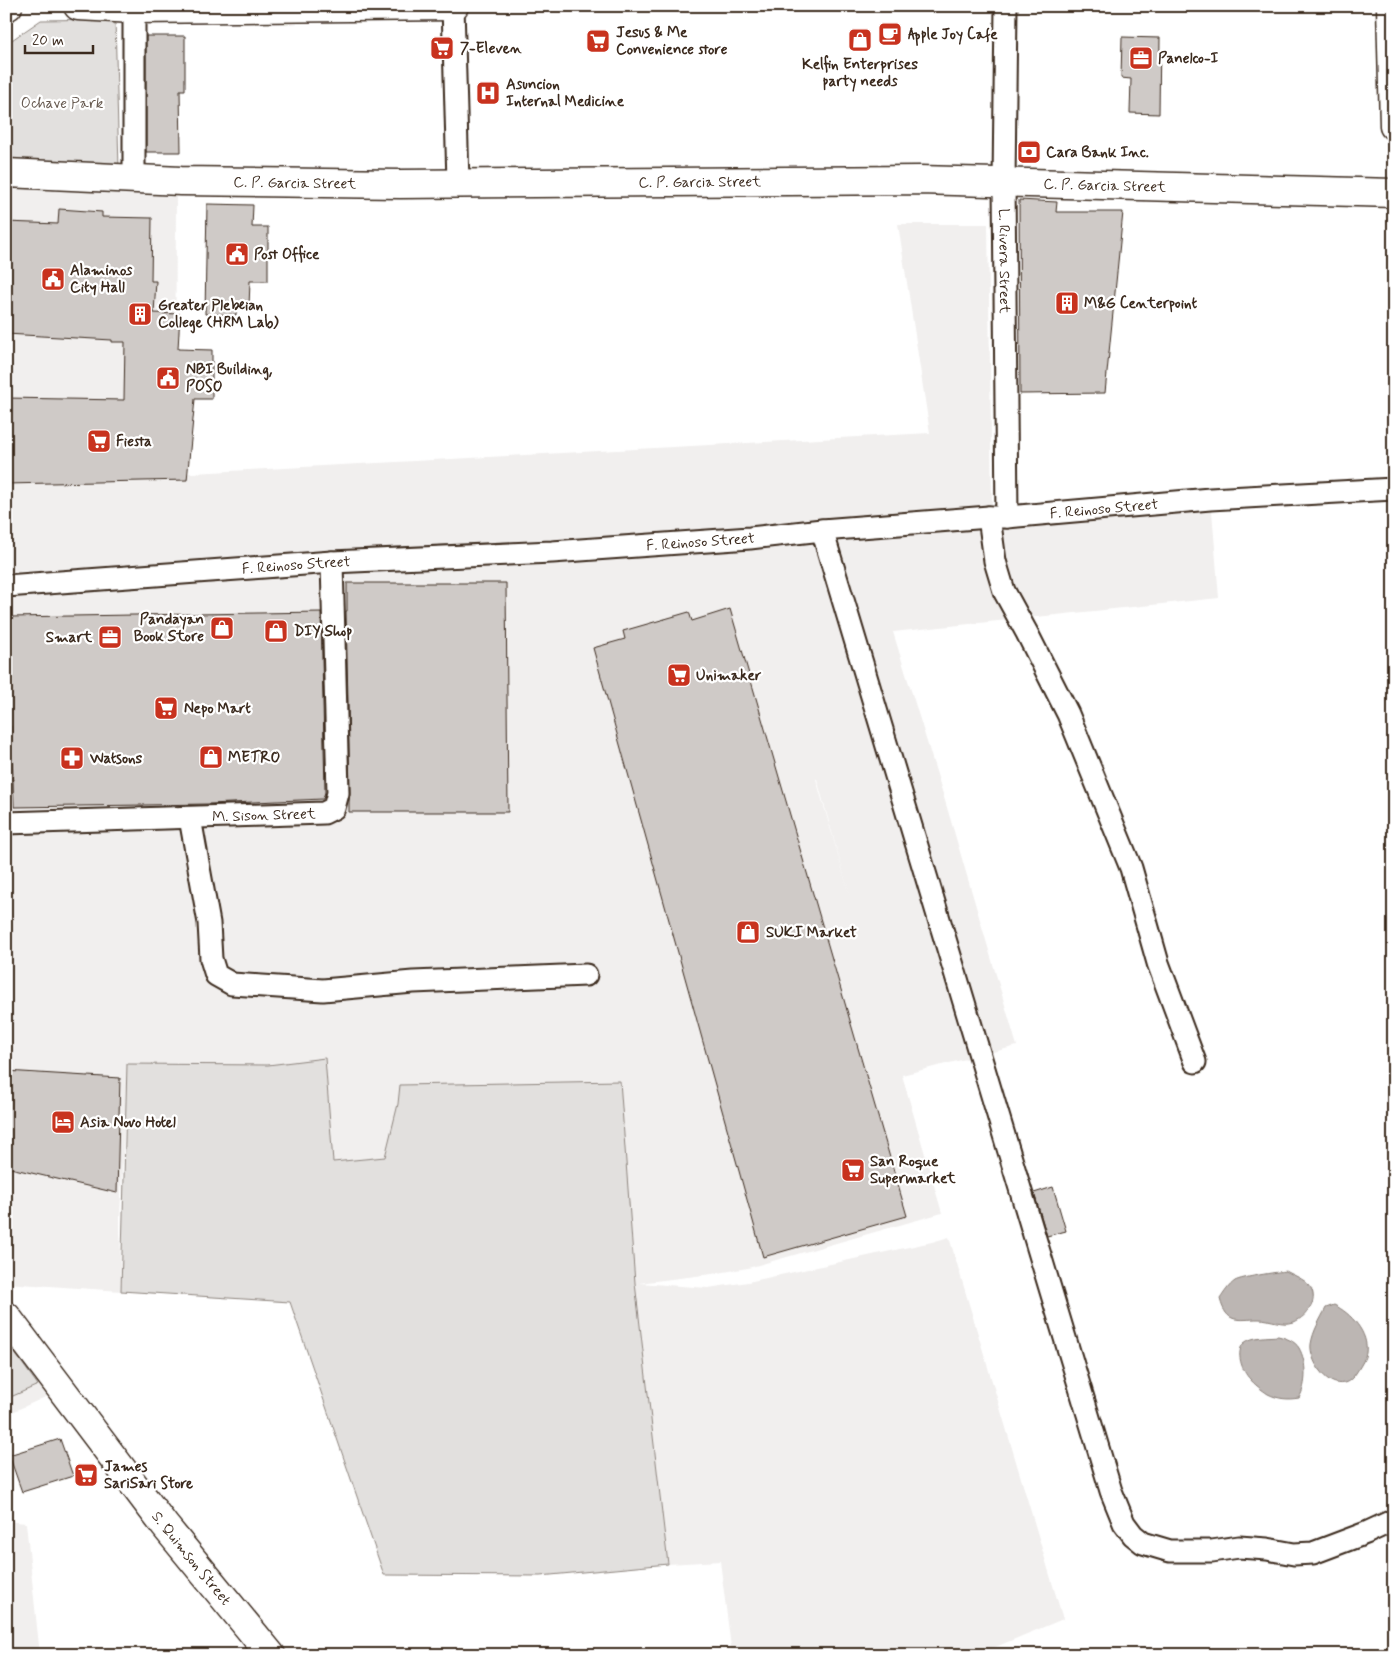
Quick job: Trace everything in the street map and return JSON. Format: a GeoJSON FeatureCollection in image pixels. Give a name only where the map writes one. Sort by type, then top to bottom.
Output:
{"type":"FeatureCollection","features":[{"type":"Feature","properties":{"kind":"street"},"geometry":{"type":"LineString","coordinates":[[78,6],[134,8],[454,6],[458,182]]}},
{"type":"Feature","properties":{"kind":"street","name":"L. Rivera Street"},"geometry":{"type":"LineString","coordinates":[[1006,6],[998,517],[995,560],[1004,591],[1068,714],[1128,859],[1158,963],[1196,1062]]}},
{"type":"Feature","properties":{"kind":"street"},"geometry":{"type":"LineString","coordinates":[[1391,6],[1394,126]]}},
{"type":"Feature","properties":{"kind":"street"},"geometry":{"type":"LineString","coordinates":[[134,8],[134,178]]}},
{"type":"Feature","properties":{"kind":"street","name":"C. P. Garcia Street"},"geometry":{"type":"LineString","coordinates":[[6,173],[181,181],[380,183],[919,180],[1394,193]]}},
{"type":"Feature","properties":{"kind":"street","name":"F. Reinoso Street"},"geometry":{"type":"LineString","coordinates":[[6,586],[332,562],[552,552],[750,538],[822,530],[998,517],[1210,498],[1394,489]]}},
{"type":"Feature","properties":{"kind":"street"},"geometry":{"type":"LineString","coordinates":[[822,530],[1111,1491],[1124,1523],[1133,1535],[1143,1543],[1170,1551],[1212,1551],[1239,1547],[1267,1549],[1294,1554],[1313,1553],[1394,1520]]}},
{"type":"Feature","properties":{"kind":"street","name":"M. Sison Street"},"geometry":{"type":"LineString","coordinates":[[6,823],[324,813],[334,808],[338,793],[332,562]]}},
{"type":"Feature","properties":{"kind":"street"},"geometry":{"type":"LineString","coordinates":[[190,818],[209,923],[211,959],[216,975],[232,984],[323,990],[413,982],[586,975]]}},
{"type":"Feature","properties":{"kind":"street","name":"S. Quimson Street"},"geometry":{"type":"LineString","coordinates":[[6,1316],[165,1526],[271,1655]]}},
{"type":"Feature","properties":{"kind":"shaded area"},"geometry":{"type":"Polygon","coordinates":[[[6,183],[176,188],[175,474],[930,433],[898,224],[988,224],[992,510],[742,526],[328,557],[6,572],[6,183]]]}},
{"type":"Feature","properties":{"kind":"shaded area"},"geometry":{"type":"Polygon","coordinates":[[[1212,511],[1219,598],[893,632],[1017,1046],[902,1075],[942,1213],[748,1268],[639,1283],[708,1288],[748,1282],[949,1237],[1063,1619],[976,1655],[732,1655],[720,1561],[668,1564],[635,1283],[619,1082],[400,1086],[398,1104],[385,1157],[333,1162],[324,1058],[268,1065],[127,1064],[120,1217],[121,1291],[6,1283],[6,586],[332,562],[1020,526],[1212,511]],[[816,779],[852,904],[817,779],[816,779]]]}},
{"type":"Feature","properties":{"kind":"shaded area"},"geometry":{"type":"Polygon","coordinates":[[[1286,1271],[1304,1281],[1312,1290],[1313,1301],[1304,1316],[1294,1322],[1285,1323],[1263,1319],[1239,1320],[1230,1317],[1226,1313],[1220,1299],[1235,1281],[1252,1276],[1286,1271]]]}},
{"type":"Feature","properties":{"kind":"shaded area"},"geometry":{"type":"Polygon","coordinates":[[[6,1303],[67,1387],[6,1415],[6,1303]]]}},
{"type":"Feature","properties":{"kind":"shaded area"},"geometry":{"type":"Polygon","coordinates":[[[1334,1305],[1352,1318],[1365,1338],[1364,1360],[1352,1378],[1344,1383],[1337,1383],[1325,1377],[1316,1364],[1311,1350],[1312,1339],[1319,1321],[1326,1308],[1334,1305]]]}},
{"type":"Feature","properties":{"kind":"shaded area"},"geometry":{"type":"Polygon","coordinates":[[[1278,1336],[1295,1343],[1302,1354],[1305,1380],[1299,1398],[1283,1399],[1268,1394],[1247,1376],[1242,1366],[1240,1351],[1244,1343],[1256,1338],[1278,1336]]]}},
{"type":"Feature","properties":{"kind":"shaded area"},"geometry":{"type":"Polygon","coordinates":[[[6,1521],[26,1523],[40,1655],[6,1655],[6,1521]]]}},
{"type":"Feature","properties":{"kind":"green space","name":"Ochave Park"},"geometry":{"type":"Polygon","coordinates":[[[115,19],[119,169],[6,162],[6,44],[41,20],[115,19]]]}},
{"type":"Feature","properties":{"kind":"green space"},"geometry":{"type":"Polygon","coordinates":[[[325,1058],[333,1162],[385,1157],[398,1104],[400,1085],[620,1081],[635,1283],[668,1564],[540,1576],[384,1575],[290,1302],[121,1291],[127,1064],[268,1065],[325,1058]]]}},
{"type":"Feature","properties":{"kind":"green space"},"geometry":{"type":"Polygon","coordinates":[[[6,1341],[38,1385],[6,1399],[6,1341]]]}},
{"type":"Feature","properties":{"kind":"building"},"geometry":{"type":"Polygon","coordinates":[[[146,36],[185,36],[185,90],[180,90],[181,152],[146,152],[146,36]]]}},
{"type":"Feature","properties":{"kind":"building","name":"Panelco-I"},"geometry":{"type":"Polygon","coordinates":[[[1122,37],[1160,38],[1159,114],[1130,113],[1131,79],[1121,78],[1122,37]]]}},
{"type":"Feature","properties":{"kind":"building","name":"M&G Centerpoint"},"geometry":{"type":"Polygon","coordinates":[[[1019,200],[1057,202],[1056,212],[1123,212],[1105,393],[1020,394],[1019,200]]]}},
{"type":"Feature","properties":{"kind":"building","name":"Post Office"},"geometry":{"type":"Polygon","coordinates":[[[207,204],[253,205],[252,227],[268,227],[268,281],[250,281],[249,307],[236,307],[236,315],[205,314],[207,204]]]}},
{"type":"Feature","properties":{"kind":"building"},"geometry":{"type":"Polygon","coordinates":[[[59,209],[102,212],[102,217],[152,218],[151,281],[156,281],[154,313],[180,314],[178,349],[212,350],[212,399],[195,399],[187,480],[6,484],[6,398],[124,400],[125,342],[6,334],[6,222],[58,224],[59,209]]]}},
{"type":"Feature","properties":{"kind":"building"},"geometry":{"type":"Polygon","coordinates":[[[347,583],[506,583],[508,812],[349,812],[347,583]]]}},
{"type":"Feature","properties":{"kind":"building","name":"SUKI Market"},"geometry":{"type":"Polygon","coordinates":[[[730,609],[907,1216],[763,1257],[593,648],[625,639],[623,631],[689,612],[692,621],[730,609]]]}},
{"type":"Feature","properties":{"kind":"building","name":"Nepo Mart"},"geometry":{"type":"Polygon","coordinates":[[[321,612],[325,792],[323,799],[209,804],[14,807],[11,726],[6,726],[6,690],[11,690],[9,617],[321,612]]]}},
{"type":"Feature","properties":{"kind":"building","name":"Asia Novo Hotel"},"geometry":{"type":"Polygon","coordinates":[[[6,1071],[120,1078],[117,1193],[6,1167],[6,1071]]]}},
{"type":"Feature","properties":{"kind":"building"},"geometry":{"type":"Polygon","coordinates":[[[1053,1187],[1066,1231],[1047,1236],[1034,1193],[1053,1187]]]}},
{"type":"Feature","properties":{"kind":"building"},"geometry":{"type":"Polygon","coordinates":[[[60,1439],[73,1476],[22,1492],[9,1455],[60,1439]]]}},
{"type":"Feature","properties":{"kind":"place","name":"Apple Joy Cafe"},"geometry":{"type":"Point","coordinates":[890,34]}},
{"type":"Feature","properties":{"kind":"place","name":"Kelfin Enterprises party needs"},"geometry":{"type":"Point","coordinates":[860,40]}},
{"type":"Feature","properties":{"kind":"place","name":"Jesus & Me Convenience store"},"geometry":{"type":"Point","coordinates":[598,41]}},
{"type":"Feature","properties":{"kind":"place","name":"7-Eleven"},"geometry":{"type":"Point","coordinates":[442,48]}},
{"type":"Feature","properties":{"kind":"place","name":"Panelco-I"},"geometry":{"type":"Point","coordinates":[1141,58]}},
{"type":"Feature","properties":{"kind":"place","name":"Asuncion Internal Medicine"},"geometry":{"type":"Point","coordinates":[488,93]}},
{"type":"Feature","properties":{"kind":"place","name":"Cara Bank Inc."},"geometry":{"type":"Point","coordinates":[1029,152]}},
{"type":"Feature","properties":{"kind":"place","name":"Post Office"},"geometry":{"type":"Point","coordinates":[237,254]}},
{"type":"Feature","properties":{"kind":"place","name":"Alaminos City Hall"},"geometry":{"type":"Point","coordinates":[53,279]}},
{"type":"Feature","properties":{"kind":"place","name":"M&G Centerpoint"},"geometry":{"type":"Point","coordinates":[1067,303]}},
{"type":"Feature","properties":{"kind":"place","name":"Greater Plebeian College (HRM Lab)"},"geometry":{"type":"Point","coordinates":[140,314]}},
{"type":"Feature","properties":{"kind":"place","name":"NBI Building, POSO"},"geometry":{"type":"Point","coordinates":[168,378]}},
{"type":"Feature","properties":{"kind":"place","name":"Fiesta"},"geometry":{"type":"Point","coordinates":[99,441]}},
{"type":"Feature","properties":{"kind":"place","name":"Pandayan Book Store"},"geometry":{"type":"Point","coordinates":[222,628]}},
{"type":"Feature","properties":{"kind":"place","name":"DIY Shop"},"geometry":{"type":"Point","coordinates":[276,631]}},
{"type":"Feature","properties":{"kind":"place","name":"Smart"},"geometry":{"type":"Point","coordinates":[110,637]}},
{"type":"Feature","properties":{"kind":"place","name":"Unimaker"},"geometry":{"type":"Point","coordinates":[679,675]}},
{"type":"Feature","properties":{"kind":"place","name":"Nepo Mart"},"geometry":{"type":"Point","coordinates":[166,708]}},
{"type":"Feature","properties":{"kind":"place","name":"METRO"},"geometry":{"type":"Point","coordinates":[211,757]}},
{"type":"Feature","properties":{"kind":"place","name":"Watsons"},"geometry":{"type":"Point","coordinates":[72,758]}},
{"type":"Feature","properties":{"kind":"place","name":"SUKI Market"},"geometry":{"type":"Point","coordinates":[748,932]}},
{"type":"Feature","properties":{"kind":"place","name":"Asia Novo Hotel"},"geometry":{"type":"Point","coordinates":[63,1122]}},
{"type":"Feature","properties":{"kind":"place","name":"San Roque Supermarket"},"geometry":{"type":"Point","coordinates":[853,1170]}},
{"type":"Feature","properties":{"kind":"place","name":"James SariSari Store"},"geometry":{"type":"Point","coordinates":[86,1475]}}]}
